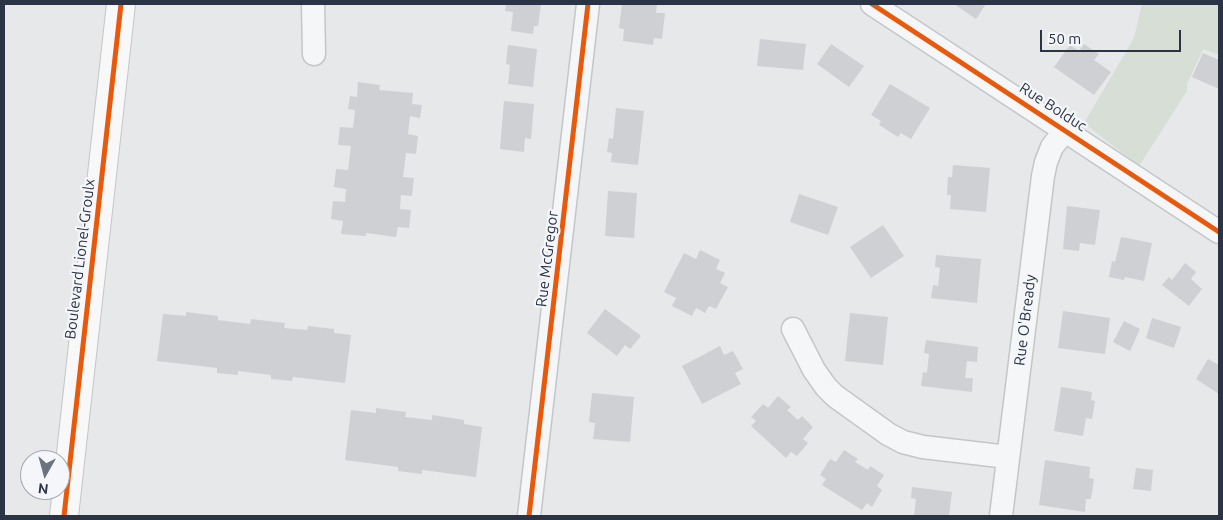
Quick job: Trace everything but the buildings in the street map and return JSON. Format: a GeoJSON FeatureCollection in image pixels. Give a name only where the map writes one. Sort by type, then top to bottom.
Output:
{"type":"FeatureCollection","features":[{"type":"Feature","properties":{"kind":"main road","name":"Boulevard Lionel-Groulx"},"geometry":{"type":"LineString","coordinates":[[64,516],[122,4]]}},
{"type":"Feature","properties":{"kind":"street"},"geometry":{"type":"LineString","coordinates":[[313,4],[314,54]]}},
{"type":"Feature","properties":{"kind":"street","name":"Rue McGregor"},"geometry":{"type":"LineString","coordinates":[[530,516],[588,4]]}},
{"type":"Feature","properties":{"kind":"street","name":"Rue Bolduc"},"geometry":{"type":"LineString","coordinates":[[876,5],[1219,232]]}},
{"type":"Feature","properties":{"kind":"street","name":"Rue O'Bready"},"geometry":{"type":"LineString","coordinates":[[1001,516],[1043,176],[1052,147],[1065,130]]}},
{"type":"Feature","properties":{"kind":"street"},"geometry":{"type":"LineString","coordinates":[[793,329],[814,370],[826,387],[835,396],[888,434],[902,442],[923,447],[1008,457]]}},
{"type":"Feature","properties":{"kind":"shaded area"},"geometry":{"type":"Polygon","coordinates":[[[1142,4],[1219,4],[1219,55],[1203,49],[1187,84],[1187,91],[1139,166],[1084,123],[1134,38],[1142,4]]]}},
{"type":"Feature","properties":{"kind":"cycle path"},"geometry":{"type":"LineString","coordinates":[[64,516],[121,4]]}},
{"type":"Feature","properties":{"kind":"cycle path"},"geometry":{"type":"LineString","coordinates":[[529,516],[588,4]]}},
{"type":"Feature","properties":{"kind":"cycle path"},"geometry":{"type":"LineString","coordinates":[[872,4],[1219,232]]}}]}
